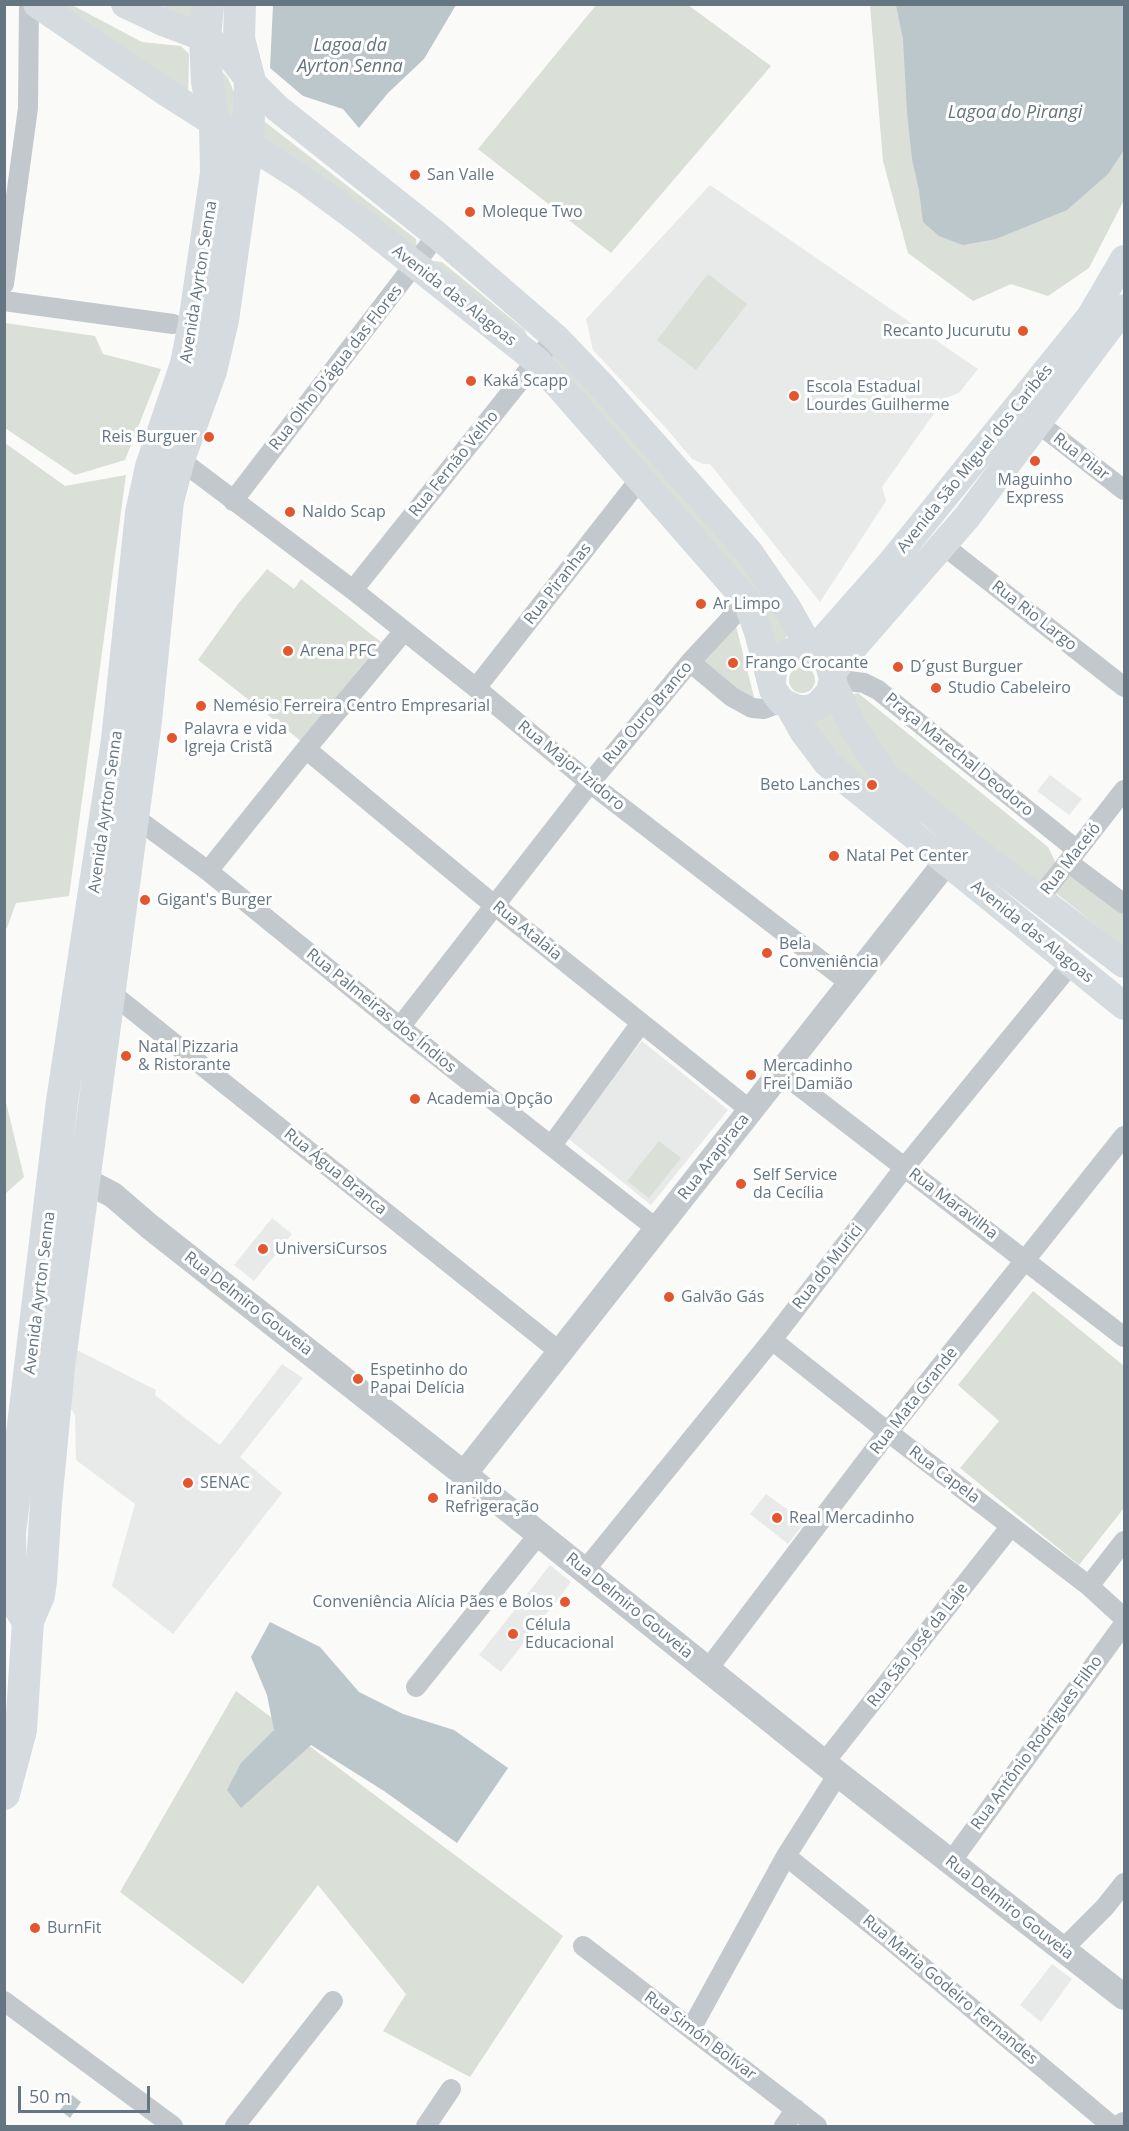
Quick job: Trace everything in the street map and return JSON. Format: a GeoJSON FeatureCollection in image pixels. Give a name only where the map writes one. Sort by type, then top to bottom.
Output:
{"type":"FeatureCollection","features":[{"type":"Feature","properties":{"kind":"main road","name":"Avenida das Alagoas"},"geometry":{"type":"LineString","coordinates":[[37,4],[333,200],[537,361],[747,601],[781,697],[827,763],[866,797],[954,851],[1039,899],[1125,964]]}},
{"type":"Feature","properties":{"kind":"main road","name":"Avenida das Alagoas"},"geometry":{"type":"LineString","coordinates":[[125,4],[152,11],[205,38],[228,53],[250,81],[294,122],[437,235],[555,337],[618,403],[749,552],[788,609],[812,651]]}},
{"type":"Feature","properties":{"kind":"main road","name":"Avenida Ayrton Senna"},"geometry":{"type":"LineString","coordinates":[[31,1614],[19,1607],[8,1580],[7,1537],[77,997],[117,740],[141,513],[151,467],[186,364],[216,173],[215,124],[207,82],[205,38],[208,4]]}},
{"type":"Feature","properties":{"kind":"main road","name":"Avenida Ayrton Senna"},"geometry":{"type":"LineString","coordinates":[[4,1794],[21,1730],[31,1614],[39,1595],[59,1367],[146,721],[168,501],[179,459],[200,406],[223,320],[248,143],[250,81],[239,39],[240,4]]}},
{"type":"Feature","properties":{"kind":"main road","name":"Avenida São Miguel dos Caribés"},"geometry":{"type":"LineString","coordinates":[[812,651],[890,564],[1089,317],[1125,259]]}},
{"type":"Feature","properties":{"kind":"main road","name":"Avenida São Miguel dos Caribés"},"geometry":{"type":"LineString","coordinates":[[832,678],[967,517],[1125,308]]}},
{"type":"Feature","properties":{"kind":"main road"},"geometry":{"type":"LineString","coordinates":[[969,466],[991,484]]}},
{"type":"Feature","properties":{"kind":"main road"},"geometry":{"type":"LineString","coordinates":[[801,649],[812,651],[825,659],[832,678],[830,692],[817,706],[808,709],[781,697],[773,670],[779,659],[789,652],[801,649]]}},
{"type":"Feature","properties":{"kind":"main road","name":"Avenida das Alagoas"},"geometry":{"type":"LineString","coordinates":[[832,678],[853,727],[884,774],[954,851],[1071,964],[1125,1006]]}},
{"type":"Feature","properties":{"kind":"main road"},"geometry":{"type":"LineString","coordinates":[[117,740],[121,751],[121,778],[124,783],[136,785]]}},
{"type":"Feature","properties":{"kind":"main road"},"geometry":{"type":"LineString","coordinates":[[8,1580],[43,1547]]}},
{"type":"Feature","properties":{"kind":"street"},"geometry":{"type":"LineString","coordinates":[[4,284],[28,108],[29,4]]}},
{"type":"Feature","properties":{"kind":"street","name":"Rua Olho D'água das Flores"},"geometry":{"type":"LineString","coordinates":[[233,501],[437,235]]}},
{"type":"Feature","properties":{"kind":"street"},"geometry":{"type":"LineString","coordinates":[[4,301],[173,324]]}},
{"type":"Feature","properties":{"kind":"street","name":"Rua Fernão Velho"},"geometry":{"type":"LineString","coordinates":[[353,590],[555,337]]}},
{"type":"Feature","properties":{"kind":"street","name":"Rua Pilar"},"geometry":{"type":"LineString","coordinates":[[1038,423],[1125,490]]}},
{"type":"Feature","properties":{"kind":"street","name":"Rua Major Izidoro"},"geometry":{"type":"LineString","coordinates":[[179,459],[353,590],[590,783],[850,983]]}},
{"type":"Feature","properties":{"kind":"street","name":"Rua Piranhas"},"geometry":{"type":"LineString","coordinates":[[476,688],[640,479]]}},
{"type":"Feature","properties":{"kind":"street","name":"Rua Rio Largo"},"geometry":{"type":"LineString","coordinates":[[943,545],[1125,687]]}},
{"type":"Feature","properties":{"kind":"street","name":"Rua Ouro Branco"},"geometry":{"type":"LineString","coordinates":[[400,1027],[590,783],[690,662],[747,601]]}},
{"type":"Feature","properties":{"kind":"street"},"geometry":{"type":"LineString","coordinates":[[208,871],[404,631]]}},
{"type":"Feature","properties":{"kind":"street"},"geometry":{"type":"LineString","coordinates":[[690,662],[732,697],[752,708],[764,709],[781,697]]}},
{"type":"Feature","properties":{"kind":"street","name":"Praça Marechal Deodoro"},"geometry":{"type":"LineString","coordinates":[[832,678],[864,683],[878,690],[1073,856]]}},
{"type":"Feature","properties":{"kind":"street","name":"Rua Atalaia"},"geometry":{"type":"LineString","coordinates":[[306,749],[494,905],[750,1110]]}},
{"type":"Feature","properties":{"kind":"street","name":"Rua Maceió"},"geometry":{"type":"LineString","coordinates":[[1039,899],[1125,790]]}},
{"type":"Feature","properties":{"kind":"street","name":"Rua Palmeiras dos Índios"},"geometry":{"type":"LineString","coordinates":[[133,816],[208,871],[400,1027],[657,1229]]}},
{"type":"Feature","properties":{"kind":"street","name":"Rua Arapiraca"},"geometry":{"type":"LineString","coordinates":[[464,1474],[954,851]]}},
{"type":"Feature","properties":{"kind":"street"},"geometry":{"type":"LineString","coordinates":[[1073,856],[1125,904]]}},
{"type":"Feature","properties":{"kind":"street","name":"Rua do Murici"},"geometry":{"type":"LineString","coordinates":[[585,1570],[772,1340],[904,1168],[1071,964]]}},
{"type":"Feature","properties":{"kind":"street","name":"Rua Água Branca"},"geometry":{"type":"LineString","coordinates":[[110,992],[560,1352]]}},
{"type":"Feature","properties":{"kind":"street"},"geometry":{"type":"LineString","coordinates":[[552,1145],[641,1023]]}},
{"type":"Feature","properties":{"kind":"street","name":"Rua Maravilha"},"geometry":{"type":"LineString","coordinates":[[781,1071],[1125,1337]]}},
{"type":"Feature","properties":{"kind":"street","name":"Rua Mata Grande"},"geometry":{"type":"LineString","coordinates":[[708,1669],[888,1432],[1125,1136]]}},
{"type":"Feature","properties":{"kind":"street","name":"Rua Delmiro Gouveia"},"geometry":{"type":"LineString","coordinates":[[53,1177],[104,1206],[134,1214],[585,1570],[831,1769],[1125,1997]]}},
{"type":"Feature","properties":{"kind":"street","name":"Rua Capela"},"geometry":{"type":"LineString","coordinates":[[772,1340],[1089,1586],[1125,1618]]}},
{"type":"Feature","properties":{"kind":"street","name":"Rua São José da Laje"},"geometry":{"type":"LineString","coordinates":[[690,2029],[786,1856],[831,1769],[1011,1526]]}},
{"type":"Feature","properties":{"kind":"street"},"geometry":{"type":"LineString","coordinates":[[416,1687],[539,1534]]}},
{"type":"Feature","properties":{"kind":"street"},"geometry":{"type":"LineString","coordinates":[[1089,1586],[1125,1541]]}},
{"type":"Feature","properties":{"kind":"street","name":"Rua Antônio Rodrigues Filho"},"geometry":{"type":"LineString","coordinates":[[951,1863],[1125,1624]]}},
{"type":"Feature","properties":{"kind":"street","name":"Rua Maria Godeiro Fernandes"},"geometry":{"type":"LineString","coordinates":[[786,1856],[888,1938],[1112,2127]]}},
{"type":"Feature","properties":{"kind":"street"},"geometry":{"type":"LineString","coordinates":[[1062,1950],[1105,1907],[1125,1883]]}},
{"type":"Feature","properties":{"kind":"street","name":"Rua Simón Bolívar"},"geometry":{"type":"LineString","coordinates":[[583,1946],[817,2127]]}},
{"type":"Feature","properties":{"kind":"street"},"geometry":{"type":"LineString","coordinates":[[4,2001],[173,2127]]}},
{"type":"Feature","properties":{"kind":"street"},"geometry":{"type":"LineString","coordinates":[[235,2127],[333,2001]]}},
{"type":"Feature","properties":{"kind":"street"},"geometry":{"type":"LineString","coordinates":[[426,2127],[451,2089]]}},
{"type":"Feature","properties":{"kind":"street"},"geometry":{"type":"LineString","coordinates":[[784,2127],[796,2109]]}},
{"type":"Feature","properties":{"kind":"shaded area"},"geometry":{"type":"Polygon","coordinates":[[[597,4],[688,5],[771,66],[611,253],[478,149],[597,4]]]}},
{"type":"Feature","properties":{"kind":"shaded area"},"geometry":{"type":"Polygon","coordinates":[[[50,5],[72,5],[142,42],[181,46],[189,54],[188,105],[50,5]]]}},
{"type":"Feature","properties":{"kind":"shaded area"},"geometry":{"type":"Polygon","coordinates":[[[164,5],[195,5],[192,23],[165,19],[164,5]]]}},
{"type":"Feature","properties":{"kind":"shaded area","name":"Lagoa do Pirangi"},"geometry":{"type":"Polygon","coordinates":[[[870,5],[1124,5],[1124,200],[1089,268],[1048,296],[1011,284],[973,301],[908,253],[883,161],[870,5]]]}},
{"type":"Feature","properties":{"kind":"shaded area"},"geometry":{"type":"Polygon","coordinates":[[[208,56],[228,78],[236,97],[240,130],[220,117],[208,56]]]}},
{"type":"Feature","properties":{"kind":"shaded area"},"geometry":{"type":"Polygon","coordinates":[[[256,115],[416,239],[417,250],[259,148],[256,115]]]}},
{"type":"Feature","properties":{"kind":"shaded area","name":"Escola Estadual Lourdes Guilherme"},"geometry":{"type":"Polygon","coordinates":[[[710,185],[978,369],[959,393],[945,398],[882,487],[886,501],[820,602],[710,464],[703,464],[692,459],[593,350],[586,319],[710,185]]]}},
{"type":"Feature","properties":{"kind":"shaded area"},"geometry":{"type":"Polygon","coordinates":[[[433,261],[442,262],[525,330],[528,338],[433,261]]]}},
{"type":"Feature","properties":{"kind":"shaded area"},"geometry":{"type":"Polygon","coordinates":[[[708,274],[747,304],[696,370],[657,340],[708,274]]]}},
{"type":"Feature","properties":{"kind":"shaded area"},"geometry":{"type":"Polygon","coordinates":[[[5,323],[95,336],[103,354],[161,369],[125,460],[75,475],[5,428],[5,323]]]}},
{"type":"Feature","properties":{"kind":"shaded area"},"geometry":{"type":"Polygon","coordinates":[[[551,355],[560,358],[796,625],[772,655],[545,358],[551,355]]]}},
{"type":"Feature","properties":{"kind":"shaded area"},"geometry":{"type":"Polygon","coordinates":[[[5,443],[65,486],[126,475],[69,896],[16,903],[7,928],[4,928],[5,443]]]}},
{"type":"Feature","properties":{"kind":"shaded area","name":"Arena PFC"},"geometry":{"type":"Polygon","coordinates":[[[267,569],[294,589],[301,579],[381,642],[301,741],[198,660],[238,604],[267,569]]]}},
{"type":"Feature","properties":{"kind":"shaded area"},"geometry":{"type":"Polygon","coordinates":[[[735,622],[754,697],[749,702],[702,662],[735,622]]]}},
{"type":"Feature","properties":{"kind":"shaded area"},"geometry":{"type":"Polygon","coordinates":[[[802,667],[811,671],[815,680],[811,689],[802,693],[793,689],[789,680],[793,671],[802,667]]]}},
{"type":"Feature","properties":{"kind":"shaded area"},"geometry":{"type":"Polygon","coordinates":[[[858,693],[1048,847],[1055,861],[1053,871],[1036,886],[879,755],[852,695],[858,693]]]}},
{"type":"Feature","properties":{"kind":"shaded area"},"geometry":{"type":"Polygon","coordinates":[[[828,705],[939,846],[855,778],[801,719],[828,705]]]}},
{"type":"Feature","properties":{"kind":"shaded area"},"geometry":{"type":"Polygon","coordinates":[[[1050,775],[1082,799],[1069,815],[1037,791],[1050,775]]]}},
{"type":"Feature","properties":{"kind":"shaded area"},"geometry":{"type":"Polygon","coordinates":[[[1072,873],[1124,915],[1124,948],[1056,893],[1072,873]]]}},
{"type":"Feature","properties":{"kind":"shaded area"},"geometry":{"type":"Polygon","coordinates":[[[642,1041],[728,1110],[651,1205],[565,1136],[642,1041]]]}},
{"type":"Feature","properties":{"kind":"shaded area"},"geometry":{"type":"Polygon","coordinates":[[[4,1094],[24,1177],[5,1194],[4,1194],[4,1094]]]}},
{"type":"Feature","properties":{"kind":"shaded area"},"geometry":{"type":"Polygon","coordinates":[[[659,1141],[681,1158],[649,1198],[627,1181],[659,1141]]]}},
{"type":"Feature","properties":{"kind":"shaded area","name":"UniversiCursos"},"geometry":{"type":"Polygon","coordinates":[[[272,1218],[292,1234],[254,1281],[234,1265],[272,1218]]]}},
{"type":"Feature","properties":{"kind":"shaded area"},"geometry":{"type":"Polygon","coordinates":[[[1033,1291],[1124,1366],[1124,1508],[1079,1565],[960,1468],[999,1421],[958,1385],[1033,1291]]]}},
{"type":"Feature","properties":{"kind":"shaded area","name":"SENAC"},"geometry":{"type":"Polygon","coordinates":[[[77,1350],[156,1390],[155,1395],[220,1445],[282,1364],[303,1378],[240,1457],[282,1493],[173,1634],[112,1586],[135,1504],[76,1460],[75,1415],[69,1406],[77,1350]]]}},
{"type":"Feature","properties":{"kind":"shaded area","name":"Real Mercadinho"},"geometry":{"type":"Polygon","coordinates":[[[766,1494],[805,1522],[788,1544],[750,1514],[766,1494]]]}},
{"type":"Feature","properties":{"kind":"shaded area","name":"Célula Educacional"},"geometry":{"type":"Polygon","coordinates":[[[550,1565],[571,1582],[501,1672],[479,1655],[550,1565]]]}},
{"type":"Feature","properties":{"kind":"shaded area"},"geometry":{"type":"Polygon","coordinates":[[[236,1691],[563,1936],[470,2077],[383,2031],[406,1994],[318,1885],[243,1984],[120,1892],[236,1691]]]}},
{"type":"Feature","properties":{"kind":"shaded area"},"geometry":{"type":"Polygon","coordinates":[[[1052,1964],[1072,1979],[1041,2022],[1020,2005],[1052,1964]]]}},
{"type":"Feature","properties":{"kind":"water","name":"Lagoa da Ayrton Senna"},"geometry":{"type":"Polygon","coordinates":[[[273,4],[456,5],[424,59],[388,93],[359,128],[343,109],[303,96],[270,68],[273,4]]]}},
{"type":"Feature","properties":{"kind":"water","name":"Lagoa do Pirangi"},"geometry":{"type":"Polygon","coordinates":[[[896,5],[1124,5],[1124,150],[1108,174],[1067,210],[996,239],[963,245],[939,236],[923,222],[912,159],[903,39],[896,5]]]}},
{"type":"Feature","properties":{"kind":"water"},"geometry":{"type":"Polygon","coordinates":[[[270,1622],[320,1647],[359,1692],[403,1714],[454,1730],[508,1768],[457,1843],[384,1791],[311,1745],[241,1808],[227,1790],[241,1763],[274,1730],[267,1695],[251,1657],[270,1622]]]}},
{"type":"Feature","properties":{"kind":"water"},"geometry":{"type":"Polygon","coordinates":[[[72,2095],[81,2102],[70,2118],[60,2110],[72,2095]]]}},
{"type":"Feature","properties":{"kind":"place","name":"San Valle"},"geometry":{"type":"Point","coordinates":[415,175]}},
{"type":"Feature","properties":{"kind":"place","name":"Moleque Two"},"geometry":{"type":"Point","coordinates":[470,212]}},
{"type":"Feature","properties":{"kind":"place","name":"Recanto Jucurutu"},"geometry":{"type":"Point","coordinates":[1023,331]}},
{"type":"Feature","properties":{"kind":"place","name":"Kaká Scapp"},"geometry":{"type":"Point","coordinates":[471,381]}},
{"type":"Feature","properties":{"kind":"place","name":"Escola Estadual Lourdes Guilherme"},"geometry":{"type":"Point","coordinates":[794,396]}},
{"type":"Feature","properties":{"kind":"place","name":"Reis Burguer"},"geometry":{"type":"Point","coordinates":[209,437]}},
{"type":"Feature","properties":{"kind":"place","name":"Maguinho Express"},"geometry":{"type":"Point","coordinates":[1035,461]}},
{"type":"Feature","properties":{"kind":"place","name":"Naldo Scap"},"geometry":{"type":"Point","coordinates":[290,512]}},
{"type":"Feature","properties":{"kind":"place","name":"Ar Limpo"},"geometry":{"type":"Point","coordinates":[701,604]}},
{"type":"Feature","properties":{"kind":"place","name":"Arena PFC"},"geometry":{"type":"Point","coordinates":[288,651]}},
{"type":"Feature","properties":{"kind":"place","name":"Frango Crocante"},"geometry":{"type":"Point","coordinates":[733,663]}},
{"type":"Feature","properties":{"kind":"place","name":"D´gust Burguer"},"geometry":{"type":"Point","coordinates":[898,667]}},
{"type":"Feature","properties":{"kind":"place","name":"Studio Cabeleiro"},"geometry":{"type":"Point","coordinates":[936,688]}},
{"type":"Feature","properties":{"kind":"place","name":"Nemésio Ferreira Centro Empresarial"},"geometry":{"type":"Point","coordinates":[201,706]}},
{"type":"Feature","properties":{"kind":"place","name":"Palavra e vida Igreja Cristã"},"geometry":{"type":"Point","coordinates":[172,738]}},
{"type":"Feature","properties":{"kind":"place","name":"Beto Lanches"},"geometry":{"type":"Point","coordinates":[872,785]}},
{"type":"Feature","properties":{"kind":"place","name":"Natal Pet Center"},"geometry":{"type":"Point","coordinates":[834,856]}},
{"type":"Feature","properties":{"kind":"place","name":"Gigant's Burger"},"geometry":{"type":"Point","coordinates":[145,900]}},
{"type":"Feature","properties":{"kind":"place","name":"Bela Conveniência"},"geometry":{"type":"Point","coordinates":[767,953]}},
{"type":"Feature","properties":{"kind":"place","name":"Natal Pizzaria & Ristorante"},"geometry":{"type":"Point","coordinates":[126,1056]}},
{"type":"Feature","properties":{"kind":"place","name":"Mercadinho Frei Damião"},"geometry":{"type":"Point","coordinates":[751,1075]}},
{"type":"Feature","properties":{"kind":"place","name":"Academia Opção"},"geometry":{"type":"Point","coordinates":[415,1099]}},
{"type":"Feature","properties":{"kind":"place","name":"Self Service da Cecília"},"geometry":{"type":"Point","coordinates":[741,1184]}},
{"type":"Feature","properties":{"kind":"place","name":"UniversiCursos"},"geometry":{"type":"Point","coordinates":[263,1249]}},
{"type":"Feature","properties":{"kind":"place","name":"Galvão Gás"},"geometry":{"type":"Point","coordinates":[669,1297]}},
{"type":"Feature","properties":{"kind":"place","name":"Espetinho do Papai Delícia"},"geometry":{"type":"Point","coordinates":[358,1379]}},
{"type":"Feature","properties":{"kind":"place","name":"SENAC"},"geometry":{"type":"Point","coordinates":[188,1483]}},
{"type":"Feature","properties":{"kind":"place","name":"Iranildo Refrigeração"},"geometry":{"type":"Point","coordinates":[433,1498]}},
{"type":"Feature","properties":{"kind":"place","name":"Real Mercadinho"},"geometry":{"type":"Point","coordinates":[777,1518]}},
{"type":"Feature","properties":{"kind":"place","name":"Conveniência Alícia Pães e Bolos"},"geometry":{"type":"Point","coordinates":[565,1602]}},
{"type":"Feature","properties":{"kind":"place","name":"Célula Educacional"},"geometry":{"type":"Point","coordinates":[513,1634]}},
{"type":"Feature","properties":{"kind":"place","name":"BurnFit"},"geometry":{"type":"Point","coordinates":[35,1928]}}]}
